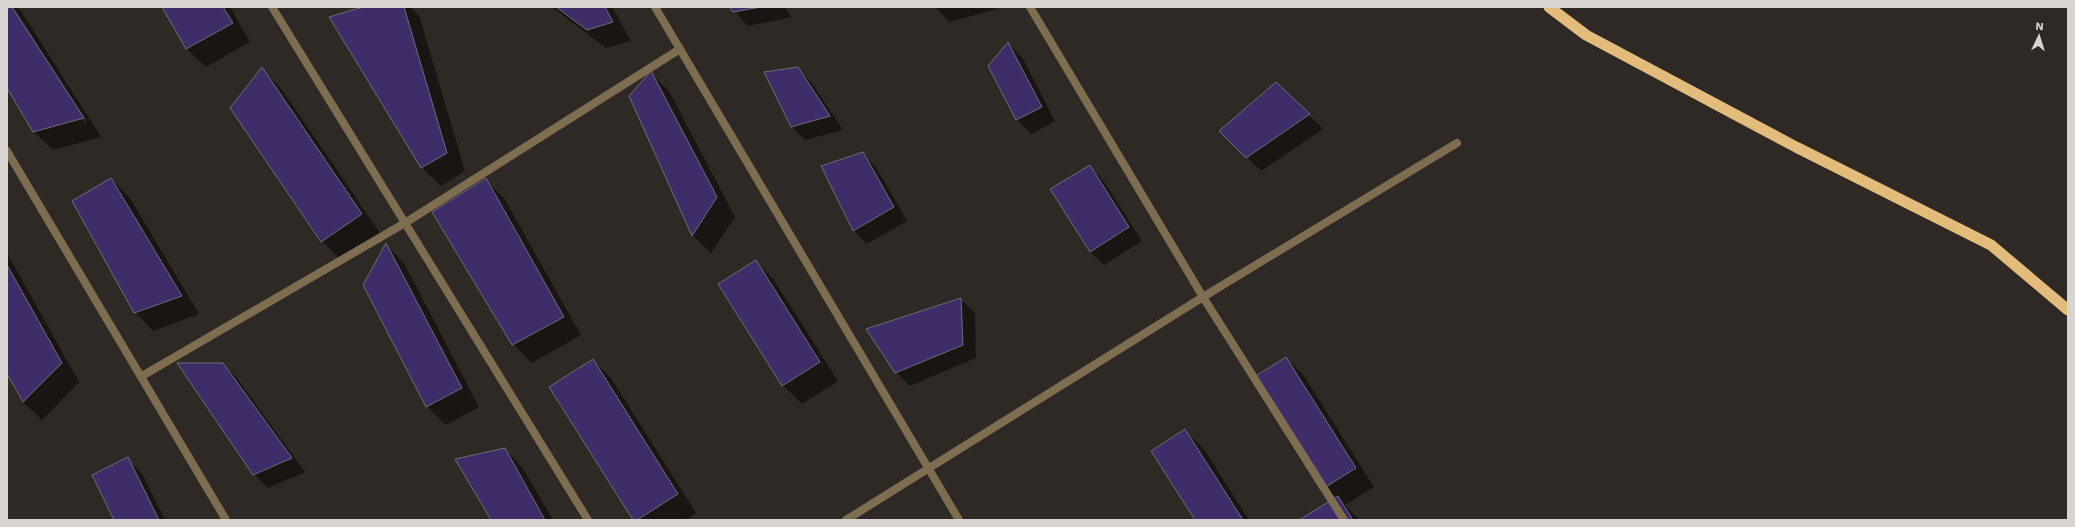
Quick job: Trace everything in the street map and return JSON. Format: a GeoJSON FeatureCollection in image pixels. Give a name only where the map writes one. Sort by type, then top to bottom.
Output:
{"type":"FeatureCollection","features":[{"type":"Feature","properties":{"kind":"highway"},"geometry":{"type":"LineString","coordinates":[[1549,7],[1593,38],[1796,147],[1991,245],[2068,310]]}},
{"type":"Feature","properties":{"kind":"lane"},"geometry":{"type":"LineString","coordinates":[[272,7],[588,520]]}},
{"type":"Feature","properties":{"kind":"lane"},"geometry":{"type":"LineString","coordinates":[[655,7],[959,520]]}},
{"type":"Feature","properties":{"kind":"lane"},"geometry":{"type":"LineString","coordinates":[[1030,7],[1203,297],[1344,520]]}},
{"type":"Feature","properties":{"kind":"lane"},"geometry":{"type":"LineString","coordinates":[[142,376],[405,224],[680,49]]}},
{"type":"Feature","properties":{"kind":"lane"},"geometry":{"type":"LineString","coordinates":[[846,520],[1203,297],[1457,143]]}},
{"type":"Feature","properties":{"kind":"lane"},"geometry":{"type":"LineString","coordinates":[[7,151],[142,376],[226,520]]}},
{"type":"Feature","properties":{"kind":"building"},"geometry":{"type":"Polygon","coordinates":[[[7,7],[12,7],[84,118],[33,132],[7,88],[7,7]]]}},
{"type":"Feature","properties":{"kind":"building"},"geometry":{"type":"Polygon","coordinates":[[[162,7],[223,7],[233,23],[186,49],[162,7]]]}},
{"type":"Feature","properties":{"kind":"building"},"geometry":{"type":"Polygon","coordinates":[[[363,7],[404,7],[447,153],[421,168],[329,17],[363,7]]]}},
{"type":"Feature","properties":{"kind":"building"},"geometry":{"type":"Polygon","coordinates":[[[556,7],[605,7],[613,22],[587,30],[556,7]]]}},
{"type":"Feature","properties":{"kind":"building"},"geometry":{"type":"Polygon","coordinates":[[[729,7],[761,7],[733,12],[729,7]]]}},
{"type":"Feature","properties":{"kind":"building"},"geometry":{"type":"Polygon","coordinates":[[[1008,42],[1042,107],[1016,120],[988,66],[1008,42]]]}},
{"type":"Feature","properties":{"kind":"building"},"geometry":{"type":"Polygon","coordinates":[[[262,67],[362,214],[321,242],[230,108],[262,67]]]}},
{"type":"Feature","properties":{"kind":"building"},"geometry":{"type":"Polygon","coordinates":[[[798,67],[830,116],[791,127],[764,72],[798,67]]]}},
{"type":"Feature","properties":{"kind":"building"},"geometry":{"type":"Polygon","coordinates":[[[651,71],[717,197],[692,236],[629,96],[651,71]]]}},
{"type":"Feature","properties":{"kind":"building"},"geometry":{"type":"Polygon","coordinates":[[[1276,82],[1310,114],[1246,158],[1219,131],[1276,82]]]}},
{"type":"Feature","properties":{"kind":"building"},"geometry":{"type":"Polygon","coordinates":[[[863,152],[894,207],[853,231],[821,166],[863,152]]]}},
{"type":"Feature","properties":{"kind":"building"},"geometry":{"type":"Polygon","coordinates":[[[1090,165],[1129,227],[1090,252],[1050,189],[1090,165]]]}},
{"type":"Feature","properties":{"kind":"building"},"geometry":{"type":"Polygon","coordinates":[[[111,178],[182,296],[134,313],[72,201],[111,178]]]}},
{"type":"Feature","properties":{"kind":"building"},"geometry":{"type":"Polygon","coordinates":[[[486,178],[564,317],[512,345],[432,212],[486,178]]]}},
{"type":"Feature","properties":{"kind":"building"},"geometry":{"type":"Polygon","coordinates":[[[386,243],[462,388],[426,407],[363,285],[386,243]]]}},
{"type":"Feature","properties":{"kind":"building"},"geometry":{"type":"Polygon","coordinates":[[[756,260],[820,362],[782,386],[718,284],[756,260]]]}},
{"type":"Feature","properties":{"kind":"building"},"geometry":{"type":"Polygon","coordinates":[[[7,265],[62,363],[23,402],[7,374],[7,265]]]}},
{"type":"Feature","properties":{"kind":"building"},"geometry":{"type":"Polygon","coordinates":[[[961,298],[963,345],[895,373],[866,329],[961,298]]]}},
{"type":"Feature","properties":{"kind":"building"},"geometry":{"type":"Polygon","coordinates":[[[1286,357],[1356,468],[1321,490],[1251,379],[1286,357]]]}},
{"type":"Feature","properties":{"kind":"building"},"geometry":{"type":"Polygon","coordinates":[[[593,359],[678,494],[637,520],[633,520],[549,387],[593,359]]]}},
{"type":"Feature","properties":{"kind":"building"},"geometry":{"type":"Polygon","coordinates":[[[177,363],[223,363],[292,458],[253,475],[177,363]]]}},
{"type":"Feature","properties":{"kind":"building"},"geometry":{"type":"Polygon","coordinates":[[[1185,429],[1243,520],[1195,520],[1151,451],[1185,429]]]}},
{"type":"Feature","properties":{"kind":"building"},"geometry":{"type":"Polygon","coordinates":[[[505,448],[545,520],[491,520],[455,459],[505,448]]]}},
{"type":"Feature","properties":{"kind":"building"},"geometry":{"type":"Polygon","coordinates":[[[128,457],[159,520],[114,520],[92,475],[128,457]]]}},
{"type":"Feature","properties":{"kind":"building"},"geometry":{"type":"Polygon","coordinates":[[[1338,496],[1353,520],[1299,520],[1338,496]]]}}]}
